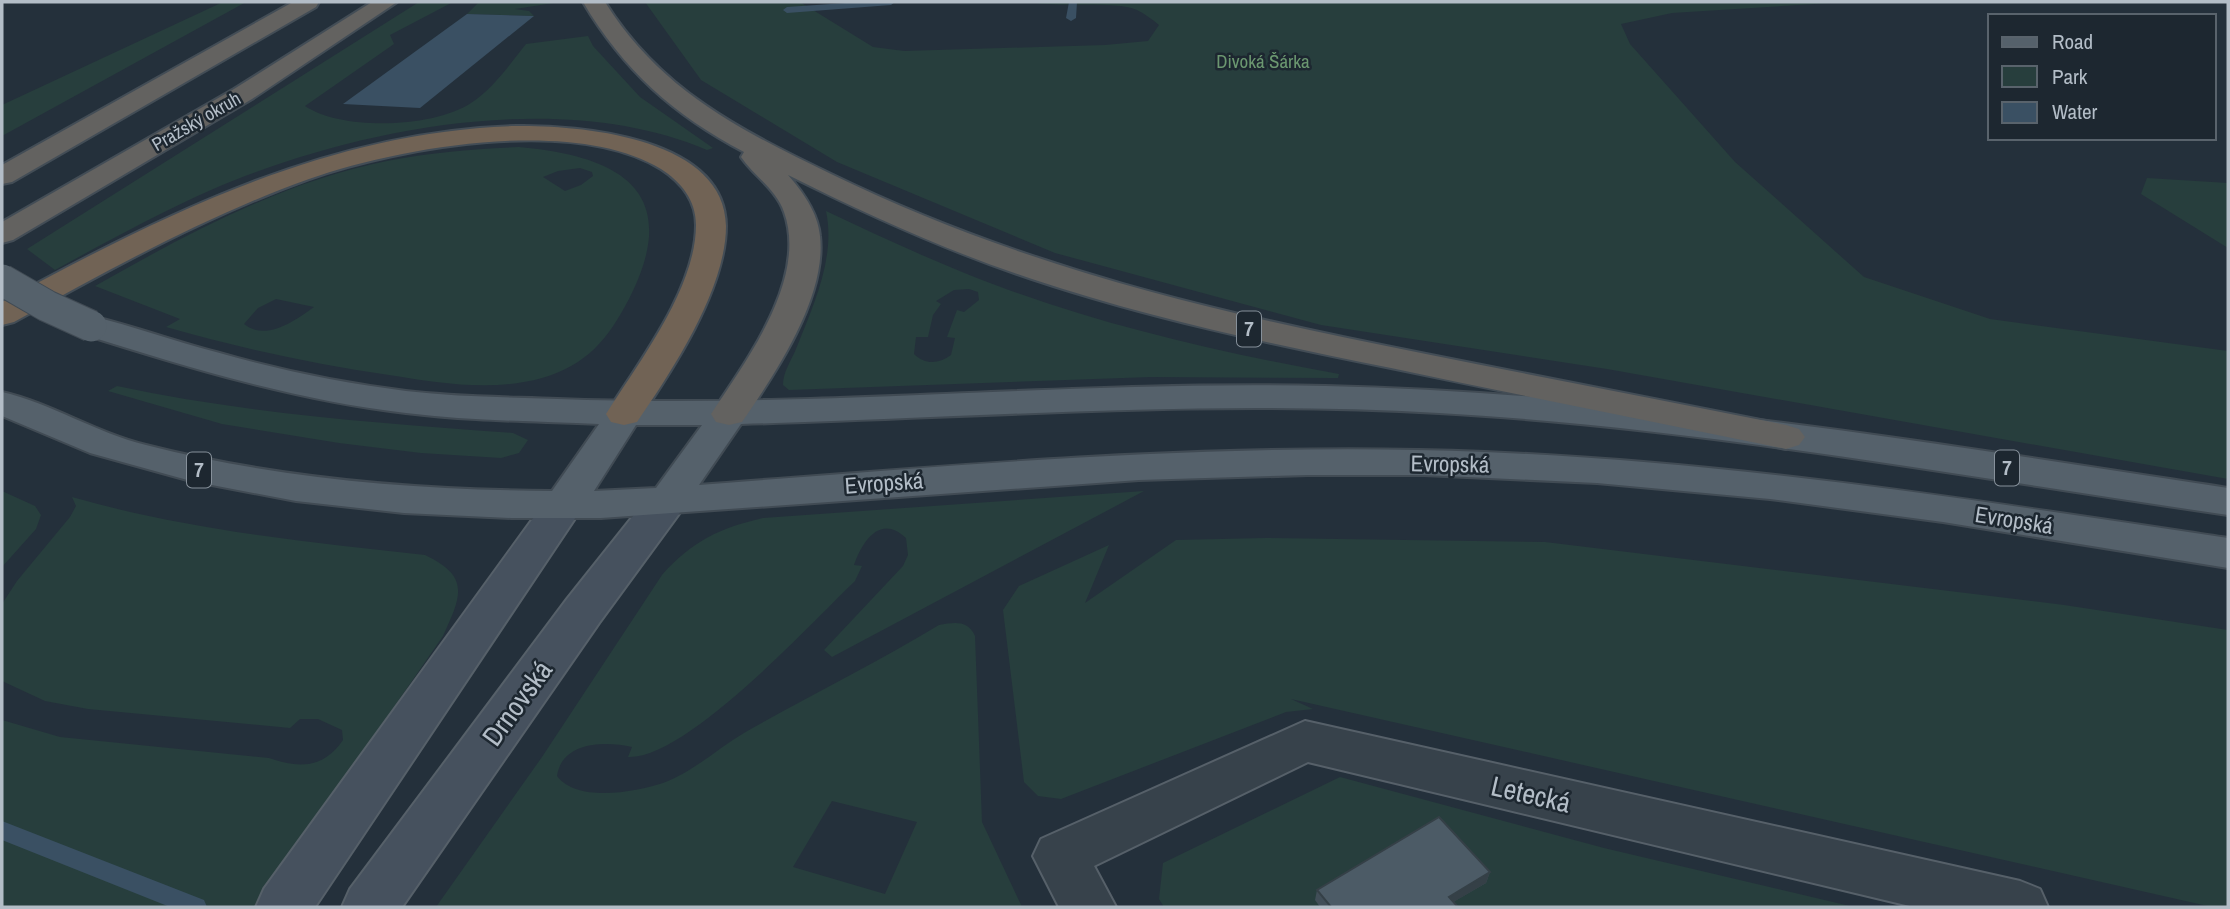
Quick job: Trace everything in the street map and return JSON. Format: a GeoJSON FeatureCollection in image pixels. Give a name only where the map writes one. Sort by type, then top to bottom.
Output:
{"type":"FeatureCollection","features":[{"type":"Feature","properties":{"kind":"highway"},"geometry":{"type":"LineString","coordinates":[[2,176],[308,2]]}},
{"type":"Feature","properties":{"kind":"highway","name":"Pražský okruh"},"geometry":{"type":"LineString","coordinates":[[2,234],[243,94],[386,2]]}},
{"type":"Feature","properties":{"kind":"highway","name":"7"},"geometry":{"type":"LineString","coordinates":[[594,2],[608,27],[647,72],[694,111],[737,140],[888,213],[969,246],[1078,284],[1266,333],[1786,437]]}},
{"type":"Feature","properties":{"kind":"highway"},"geometry":{"type":"LineString","coordinates":[[2,316],[196,213],[240,193],[312,167],[368,152],[453,137],[526,133],[594,138],[642,150],[686,175],[706,200],[711,224],[709,243],[695,288],[624,414]]}},
{"type":"Feature","properties":{"kind":"highway"},"geometry":{"type":"LineString","coordinates":[[729,414],[771,348],[787,317],[804,251],[804,229],[791,197],[779,180],[737,140]]}},
{"type":"Feature","properties":{"kind":"main road"},"geometry":{"type":"LineString","coordinates":[[2,280],[47,306],[91,326],[222,366],[335,391],[432,404],[624,414],[729,414],[1123,398],[1326,397],[1536,410],[1786,437]]}},
{"type":"Feature","properties":{"kind":"main road","name":"7"},"geometry":{"type":"LineString","coordinates":[[2,403],[72,433],[135,455],[299,488],[489,503],[564,505],[667,501]]}},
{"type":"Feature","properties":{"kind":"main road"},"geometry":{"type":"LineString","coordinates":[[284,907],[373,775],[564,505],[624,414]]}},
{"type":"Feature","properties":{"kind":"main road"},"geometry":{"type":"LineString","coordinates":[[667,501],[729,414]]}},
{"type":"Feature","properties":{"kind":"main road","name":"7"},"geometry":{"type":"LineString","coordinates":[[1786,437],[2228,502]]}},
{"type":"Feature","properties":{"kind":"main road","name":"Evropská"},"geometry":{"type":"LineString","coordinates":[[667,501],[993,475],[1145,468],[1307,462],[1540,466],[1690,478],[1861,497],[2228,553]]}},
{"type":"Feature","properties":{"kind":"main road","name":"Drnovská"},"geometry":{"type":"LineString","coordinates":[[370,907],[583,611],[667,501]]}},
{"type":"Feature","properties":{"kind":"street","name":"Letecká"},"geometry":{"type":"LineString","coordinates":[[1088,907],[1060,856],[1305,741],[2020,907]]}},
{"type":"Feature","properties":{"kind":"green space"},"geometry":{"type":"Polygon","coordinates":[[[223,2],[246,2],[2,136],[2,105],[223,2]]]}},
{"type":"Feature","properties":{"kind":"green space"},"geometry":{"type":"Polygon","coordinates":[[[419,2],[453,2],[390,35],[394,44],[305,106],[341,120],[364,123],[412,122],[434,118],[471,103],[487,91],[526,44],[588,36],[593,46],[640,97],[713,148],[707,150],[649,131],[587,121],[523,119],[457,124],[391,134],[327,149],[267,168],[171,209],[55,270],[27,249],[419,2]]]}},
{"type":"Feature","properties":{"kind":"green space"},"geometry":{"type":"Polygon","coordinates":[[[479,2],[560,2],[515,9],[529,11],[534,16],[467,14],[479,2]]]}},
{"type":"Feature","properties":{"kind":"green space","name":"Divoká Šárka"},"geometry":{"type":"Polygon","coordinates":[[[645,2],[800,2],[873,47],[904,51],[1105,45],[1148,41],[1159,25],[1127,7],[1029,2],[1847,2],[1672,13],[1621,24],[1630,44],[1735,162],[1864,277],[1990,319],[2228,351],[2228,479],[1607,369],[1321,325],[1055,253],[837,162],[701,80],[645,2]]]}},
{"type":"Feature","properties":{"kind":"green space"},"geometry":{"type":"Polygon","coordinates":[[[519,147],[587,159],[613,171],[632,186],[645,206],[649,231],[644,262],[629,299],[613,326],[594,349],[558,373],[504,385],[466,385],[305,361],[166,327],[180,319],[95,286],[200,229],[310,182],[348,170],[404,158],[453,151],[519,147]],[[580,168],[558,171],[543,177],[565,191],[581,185],[593,176],[592,172],[580,168]],[[276,299],[258,308],[244,324],[262,331],[271,330],[290,323],[314,307],[276,299]]]}},
{"type":"Feature","properties":{"kind":"green space"},"geometry":{"type":"Polygon","coordinates":[[[2147,178],[2228,183],[2228,248],[2141,194],[2147,178]]]}},
{"type":"Feature","properties":{"kind":"green space"},"geometry":{"type":"Polygon","coordinates":[[[826,211],[954,269],[1039,301],[1166,338],[1339,374],[1338,378],[1151,377],[789,390],[783,385],[784,376],[821,282],[828,246],[826,211]],[[969,289],[954,290],[936,301],[941,304],[933,315],[928,337],[916,337],[914,354],[932,362],[951,355],[955,338],[947,337],[957,310],[964,312],[979,300],[978,292],[969,289]]]}},
{"type":"Feature","properties":{"kind":"green space"},"geometry":{"type":"Polygon","coordinates":[[[117,386],[265,411],[513,433],[528,440],[519,453],[501,458],[421,453],[339,443],[222,424],[108,391],[117,386]]]}},
{"type":"Feature","properties":{"kind":"green space"},"geometry":{"type":"Polygon","coordinates":[[[2,491],[35,506],[41,515],[36,529],[2,567],[2,491]]]}},
{"type":"Feature","properties":{"kind":"green space"},"geometry":{"type":"Polygon","coordinates":[[[1144,491],[832,657],[824,650],[903,566],[908,555],[906,538],[897,531],[880,529],[867,540],[857,556],[854,565],[862,566],[855,581],[779,656],[714,713],[682,736],[653,752],[628,757],[632,747],[610,744],[576,750],[561,764],[557,776],[578,790],[607,793],[638,790],[663,783],[695,767],[744,733],[939,625],[960,623],[969,627],[975,636],[982,822],[1022,907],[436,907],[542,757],[662,575],[684,553],[720,531],[763,518],[1144,491]],[[832,801],[793,867],[885,894],[917,822],[832,801]]]}},
{"type":"Feature","properties":{"kind":"green space"},"geometry":{"type":"Polygon","coordinates":[[[72,497],[203,526],[291,540],[425,555],[450,571],[456,580],[457,599],[443,636],[256,907],[2,907],[2,720],[60,737],[269,758],[301,765],[328,756],[343,740],[342,730],[318,719],[300,719],[290,728],[88,709],[45,701],[2,681],[2,604],[17,581],[70,517],[76,506],[72,497]]]}},
{"type":"Feature","properties":{"kind":"green space"},"geometry":{"type":"Polygon","coordinates":[[[1265,538],[1545,542],[2064,605],[2228,630],[2228,907],[2212,907],[1291,699],[1313,709],[1286,712],[1061,799],[1038,796],[1024,782],[1003,610],[1019,586],[1109,545],[1085,603],[1176,540],[1265,538]]]}},
{"type":"Feature","properties":{"kind":"green space"},"geometry":{"type":"Polygon","coordinates":[[[1340,777],[1604,848],[1854,907],[1164,907],[1159,899],[1163,863],[1340,777]]]}},
{"type":"Feature","properties":{"kind":"water"},"geometry":{"type":"Polygon","coordinates":[[[467,14],[534,16],[420,108],[343,104],[467,14]]]}},
{"type":"Feature","properties":{"kind":"building"},"geometry":{"type":"Polygon","coordinates":[[[1439,817],[1490,872],[1449,897],[1458,907],[1331,907],[1317,890],[1439,817]]]}},
{"type":"Feature","properties":{"kind":"waterway"},"geometry":{"type":"LineString","coordinates":[[787,10],[891,2]]}},
{"type":"Feature","properties":{"kind":"waterway"},"geometry":{"type":"LineString","coordinates":[[1071,18],[1073,2]]}},
{"type":"Feature","properties":{"kind":"waterway"},"geometry":{"type":"LineString","coordinates":[[2,830],[196,907]]}}]}
